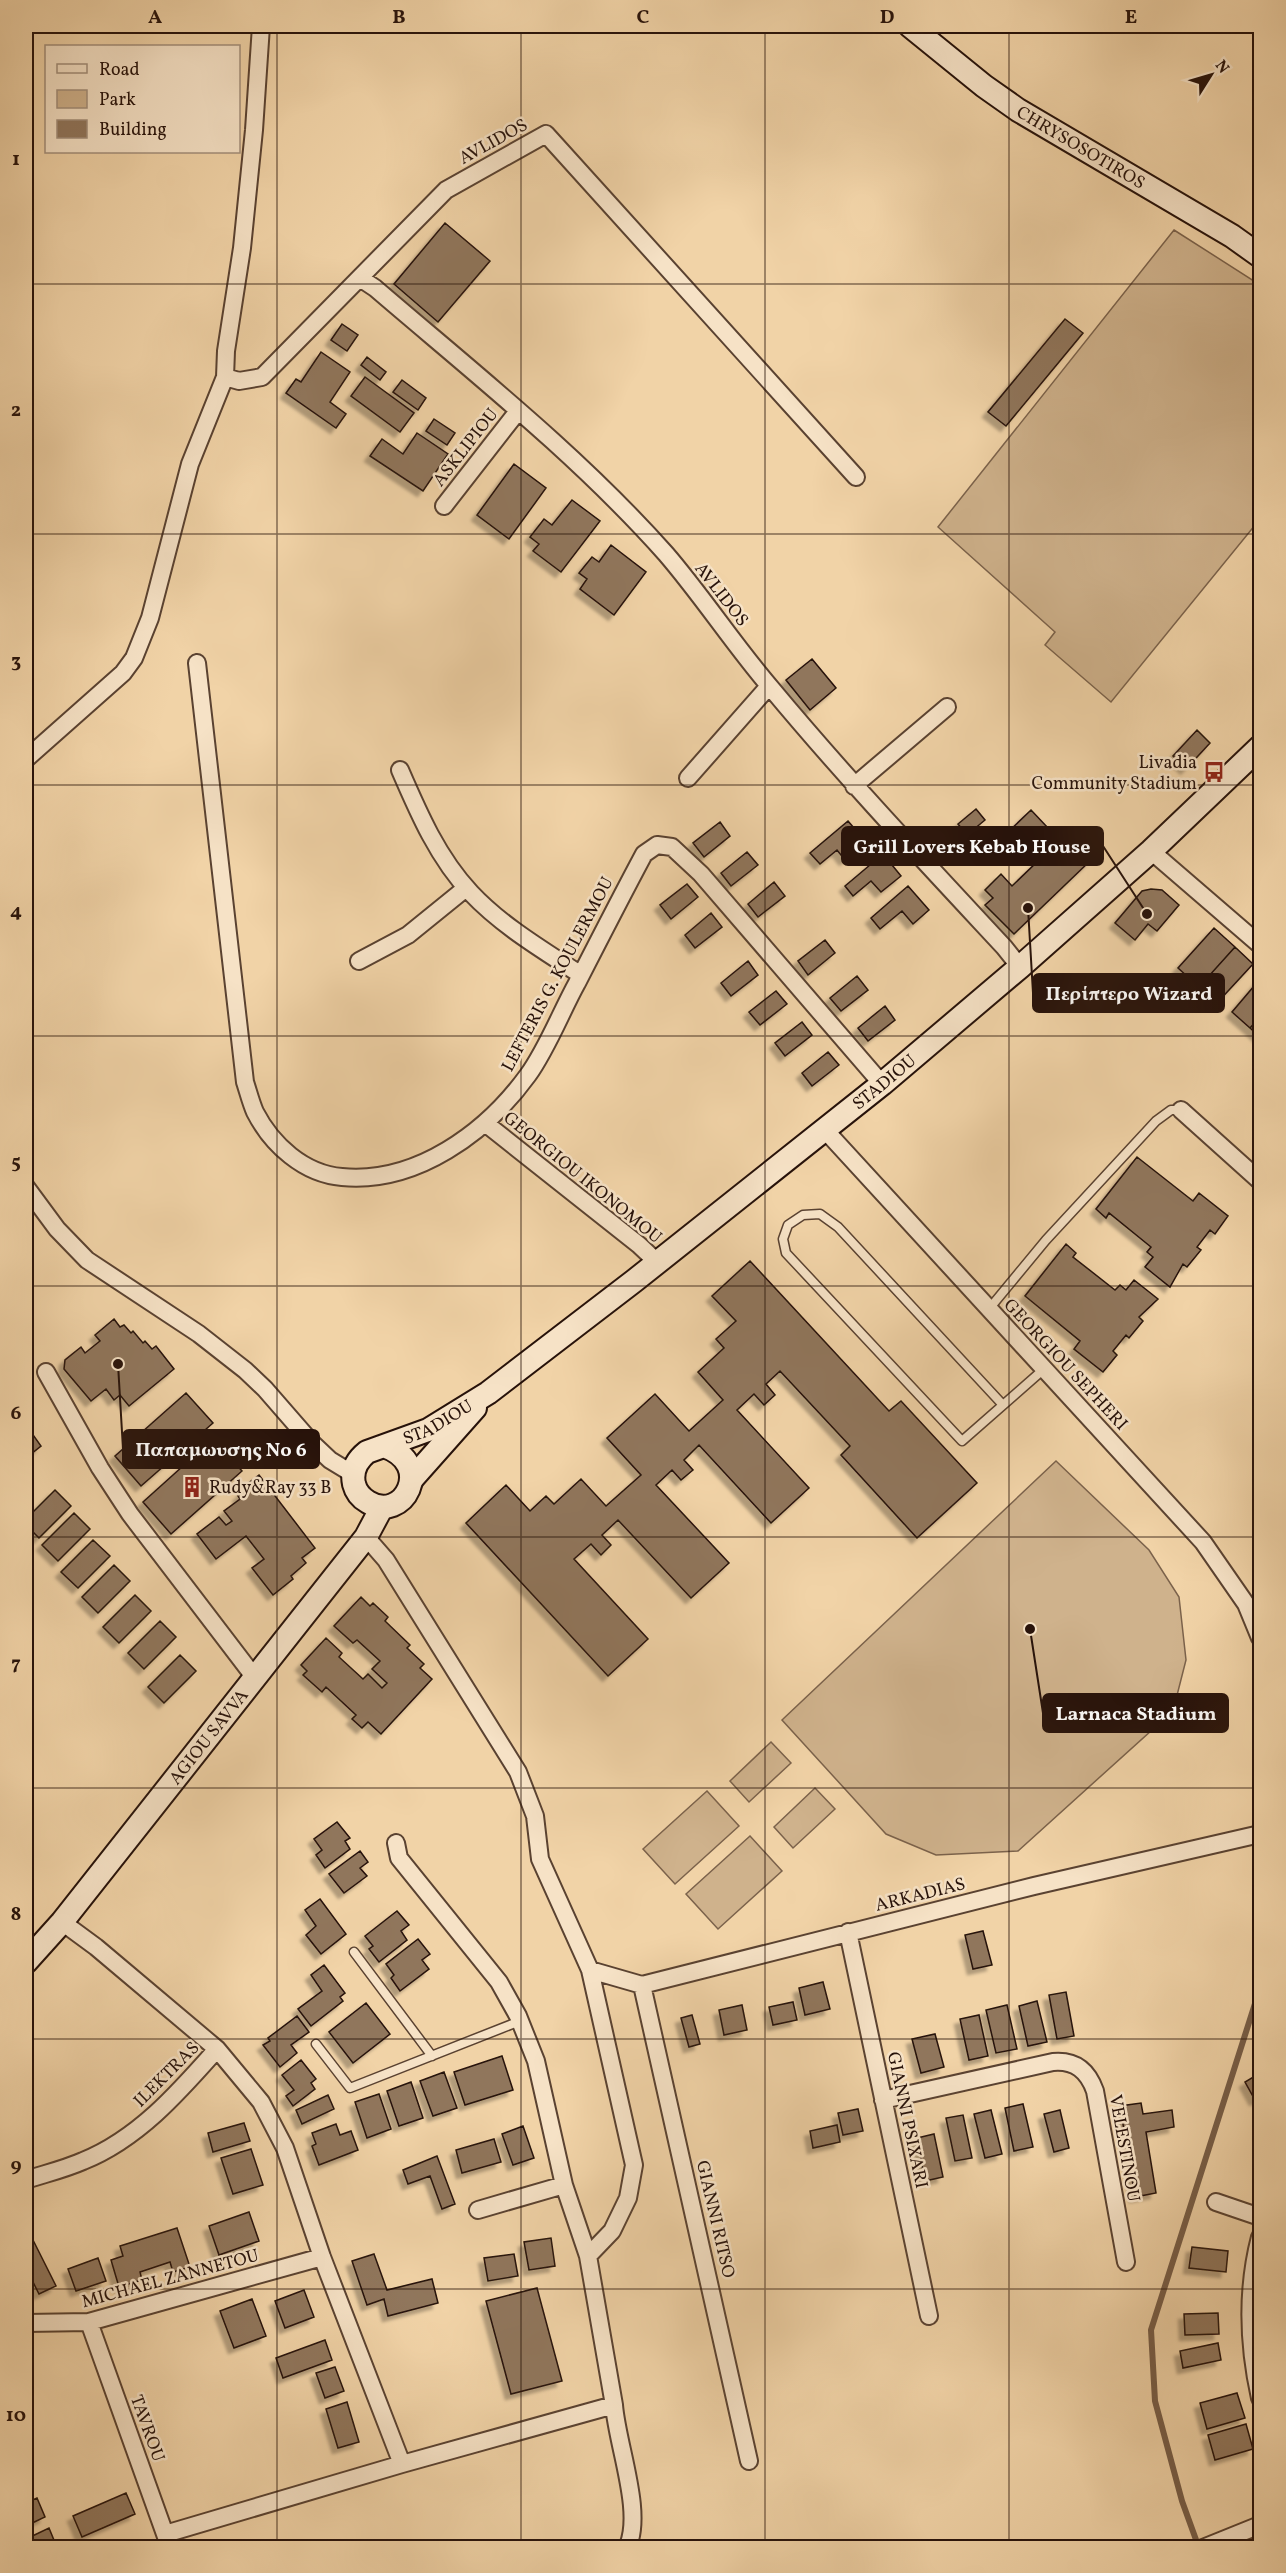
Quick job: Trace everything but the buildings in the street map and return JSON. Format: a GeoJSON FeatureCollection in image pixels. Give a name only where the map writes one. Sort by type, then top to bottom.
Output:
{"type":"FeatureCollection","features":[{"type":"Feature","properties":{"kind":"street"},"geometry":{"type":"LineString","coordinates":[[26,759],[114,683],[134,658],[150,618],[190,464],[225,377],[226,351],[243,237],[254,130],[261,26]]}},
{"type":"Feature","properties":{"kind":"street","name":"CHRYSOSOTIROS"},"geometry":{"type":"LineString","coordinates":[[910,26],[984,86],[1018,110],[1222,230],[1260,256]]}},
{"type":"Feature","properties":{"kind":"street","name":"AVLIDOS"},"geometry":{"type":"LineString","coordinates":[[225,377],[239,381],[262,376],[446,190],[546,134],[856,477]]}},
{"type":"Feature","properties":{"kind":"street","name":"AVLIDOS"},"geometry":{"type":"LineString","coordinates":[[360,278],[375,288],[518,411],[608,494],[666,555],[769,686],[854,786],[1020,967]]}},
{"type":"Feature","properties":{"kind":"street","name":"ASKLIPIOU"},"geometry":{"type":"LineString","coordinates":[[444,506],[518,411]]}},
{"type":"Feature","properties":{"kind":"street","name":"LEFTERIS G. KOULERMOU"},"geometry":{"type":"LineString","coordinates":[[197,663],[245,1082],[255,1111],[289,1156],[328,1176],[365,1179],[405,1170],[459,1143],[485,1123],[529,1073],[644,854],[657,845],[672,847],[701,874],[882,1084]]}},
{"type":"Feature","properties":{"kind":"street"},"geometry":{"type":"LineString","coordinates":[[688,778],[769,686]]}},
{"type":"Feature","properties":{"kind":"street"},"geometry":{"type":"LineString","coordinates":[[854,786],[946,706]]}},
{"type":"Feature","properties":{"kind":"street","name":"STADIOU"},"geometry":{"type":"LineString","coordinates":[[384,1446],[428,1430],[488,1393],[825,1130],[1020,967],[1151,851],[1260,747]]}},
{"type":"Feature","properties":{"kind":"street"},"geometry":{"type":"LineString","coordinates":[[400,770],[431,840],[466,888],[492,913],[581,975]]}},
{"type":"Feature","properties":{"kind":"street"},"geometry":{"type":"LineString","coordinates":[[1151,851],[1260,945]]}},
{"type":"Feature","properties":{"kind":"street"},"geometry":{"type":"LineString","coordinates":[[359,961],[408,935],[466,888]]}},
{"type":"Feature","properties":{"kind":"street"},"geometry":{"type":"LineString","coordinates":[[1181,1110],[1260,1181]]}},
{"type":"Feature","properties":{"kind":"street","name":"GEORGIOU IKONOMOU"},"geometry":{"type":"LineString","coordinates":[[485,1123],[639,1245],[657,1262]]}},
{"type":"Feature","properties":{"kind":"street","name":"GEORGIOU SEPHERI"},"geometry":{"type":"LineString","coordinates":[[825,1130],[1203,1542],[1246,1604],[1260,1638]]}},
{"type":"Feature","properties":{"kind":"street"},"geometry":{"type":"LineString","coordinates":[[26,1187],[57,1229],[87,1260],[185,1325],[245,1370],[265,1389],[312,1443],[330,1460],[353,1474]]}},
{"type":"Feature","properties":{"kind":"street"},"geometry":{"type":"LineString","coordinates":[[46,1372],[100,1468],[130,1514],[255,1678]]}},
{"type":"Feature","properties":{"kind":"street","name":"STADIOU"},"geometry":{"type":"LineString","coordinates":[[412,1479],[488,1393]]}},
{"type":"Feature","properties":{"kind":"street"},"geometry":{"type":"LineString","coordinates":[[384,1446],[402,1454],[411,1470],[412,1479],[405,1496],[398,1502],[382,1507],[364,1499],[358,1492],[353,1474],[360,1458],[367,1452],[384,1446]]}},
{"type":"Feature","properties":{"kind":"street","name":"AGIOU SAVVA"},"geometry":{"type":"LineString","coordinates":[[26,1962],[62,1922],[255,1678],[366,1536],[382,1507]]}},
{"type":"Feature","properties":{"kind":"street"},"geometry":{"type":"LineString","coordinates":[[366,1536],[386,1560],[518,1772],[536,1816],[540,1860],[591,1970],[634,2165],[628,2198],[612,2231],[588,2256]]}},
{"type":"Feature","properties":{"kind":"street","name":"ARKADIAS"},"geometry":{"type":"LineString","coordinates":[[642,1985],[1034,1886],[1260,1834]]}},
{"type":"Feature","properties":{"kind":"street"},"geometry":{"type":"LineString","coordinates":[[396,1843],[399,1858],[499,1982],[520,2021],[536,2061],[564,2185],[588,2256],[616,2427],[634,2514],[632,2536],[627,2547]]}},
{"type":"Feature","properties":{"kind":"street","name":"ILEKTRAS"},"geometry":{"type":"LineString","coordinates":[[26,2180],[84,2161],[126,2136],[166,2106],[217,2049],[105,1954],[62,1922]]}},
{"type":"Feature","properties":{"kind":"street","name":"GIANNI PSIXARI"},"geometry":{"type":"LineString","coordinates":[[848,1932],[929,2316]]}},
{"type":"Feature","properties":{"kind":"street"},"geometry":{"type":"LineString","coordinates":[[591,1970],[642,1985]]}},
{"type":"Feature","properties":{"kind":"street","name":"GIANNI RITSO"},"geometry":{"type":"LineString","coordinates":[[642,1985],[749,2461]]}},
{"type":"Feature","properties":{"kind":"street"},"geometry":{"type":"LineString","coordinates":[[217,2049],[261,2102],[285,2148],[322,2257],[402,2464]]}},
{"type":"Feature","properties":{"kind":"street","name":"VELESTINOU"},"geometry":{"type":"LineString","coordinates":[[883,2100],[1053,2062],[1067,2062],[1081,2068],[1090,2078],[1095,2091],[1126,2262]]}},
{"type":"Feature","properties":{"kind":"street"},"geometry":{"type":"LineString","coordinates":[[478,2210],[564,2185]]}},
{"type":"Feature","properties":{"kind":"street"},"geometry":{"type":"LineString","coordinates":[[1216,2202],[1260,2217]]}},
{"type":"Feature","properties":{"kind":"street"},"geometry":{"type":"LineString","coordinates":[[1260,2237],[1252,2280],[1249,2324],[1260,2398]]}},
{"type":"Feature","properties":{"kind":"street","name":"MICHAEL ZANNETOU"},"geometry":{"type":"LineString","coordinates":[[26,2323],[89,2322],[322,2257]]}},
{"type":"Feature","properties":{"kind":"street","name":"TAVROU"},"geometry":{"type":"LineString","coordinates":[[89,2322],[167,2541]]}},
{"type":"Feature","properties":{"kind":"street"},"geometry":{"type":"LineString","coordinates":[[167,2541],[402,2464],[614,2405]]}},
{"type":"Feature","properties":{"kind":"street"},"geometry":{"type":"LineString","coordinates":[[1206,2546],[1260,2525]]}},
{"type":"Feature","properties":{"kind":"lane"},"geometry":{"type":"LineString","coordinates":[[989,1309],[1046,1240],[1155,1122],[1171,1110],[1181,1110]]}},
{"type":"Feature","properties":{"kind":"lane"},"geometry":{"type":"LineString","coordinates":[[1003,1405],[838,1227],[820,1214],[803,1215],[788,1225],[783,1239],[786,1253],[962,1440],[1003,1405],[1044,1369]]}},
{"type":"Feature","properties":{"kind":"lane"},"geometry":{"type":"LineString","coordinates":[[354,1952],[432,2056]]}},
{"type":"Feature","properties":{"kind":"lane"},"geometry":{"type":"LineString","coordinates":[[316,2044],[350,2088],[520,2021]]}},
{"type":"Feature","properties":{"kind":"green space"},"geometry":{"type":"Polygon","coordinates":[[[1174,230],[1254,281],[1260,288],[1260,519],[1111,702],[1045,645],[1055,632],[938,527],[1174,230]]]}},
{"type":"Feature","properties":{"kind":"green space"},"geometry":{"type":"Polygon","coordinates":[[[1056,1461],[1149,1550],[1179,1597],[1186,1660],[1173,1711],[1018,1851],[936,1855],[886,1834],[782,1720],[1056,1461]]]}},
{"type":"Feature","properties":{"kind":"green space"},"geometry":{"type":"Polygon","coordinates":[[[771,1742],[791,1763],[749,1802],[730,1781],[771,1742]]]}},
{"type":"Feature","properties":{"kind":"green space"},"geometry":{"type":"Polygon","coordinates":[[[815,1788],[835,1809],[793,1848],[774,1827],[815,1788]]]}},
{"type":"Feature","properties":{"kind":"green space"},"geometry":{"type":"Polygon","coordinates":[[[707,1791],[739,1826],[675,1884],[643,1849],[707,1791]]]}},
{"type":"Feature","properties":{"kind":"green space"},"geometry":{"type":"Polygon","coordinates":[[[750,1836],[782,1871],[718,1929],[686,1894],[750,1836]]]}},
{"type":"Feature","properties":{"kind":"waterway"},"geometry":{"type":"LineString","coordinates":[[1199,2548],[1182,2501],[1155,2401],[1151,2330],[1260,1988]]}},
{"type":"Feature","properties":{"kind":"place","name":"Livadia Community Stadium"},"geometry":{"type":"Point","coordinates":[1214,772]}},
{"type":"Feature","properties":{"kind":"place","name":"Περίπτερο Wizard"},"geometry":{"type":"Point","coordinates":[1028,908]}},
{"type":"Feature","properties":{"kind":"place","name":"Grill Lovers Kebab House"},"geometry":{"type":"Point","coordinates":[1147,914]}},
{"type":"Feature","properties":{"kind":"place","name":"Παπαμωυσης No 6"},"geometry":{"type":"Point","coordinates":[118,1364]}},
{"type":"Feature","properties":{"kind":"place","name":"Rudy&Ray 33 B"},"geometry":{"type":"Point","coordinates":[192,1487]}},
{"type":"Feature","properties":{"kind":"place","name":"Larnaca Stadium"},"geometry":{"type":"Point","coordinates":[1030,1629]}}]}
